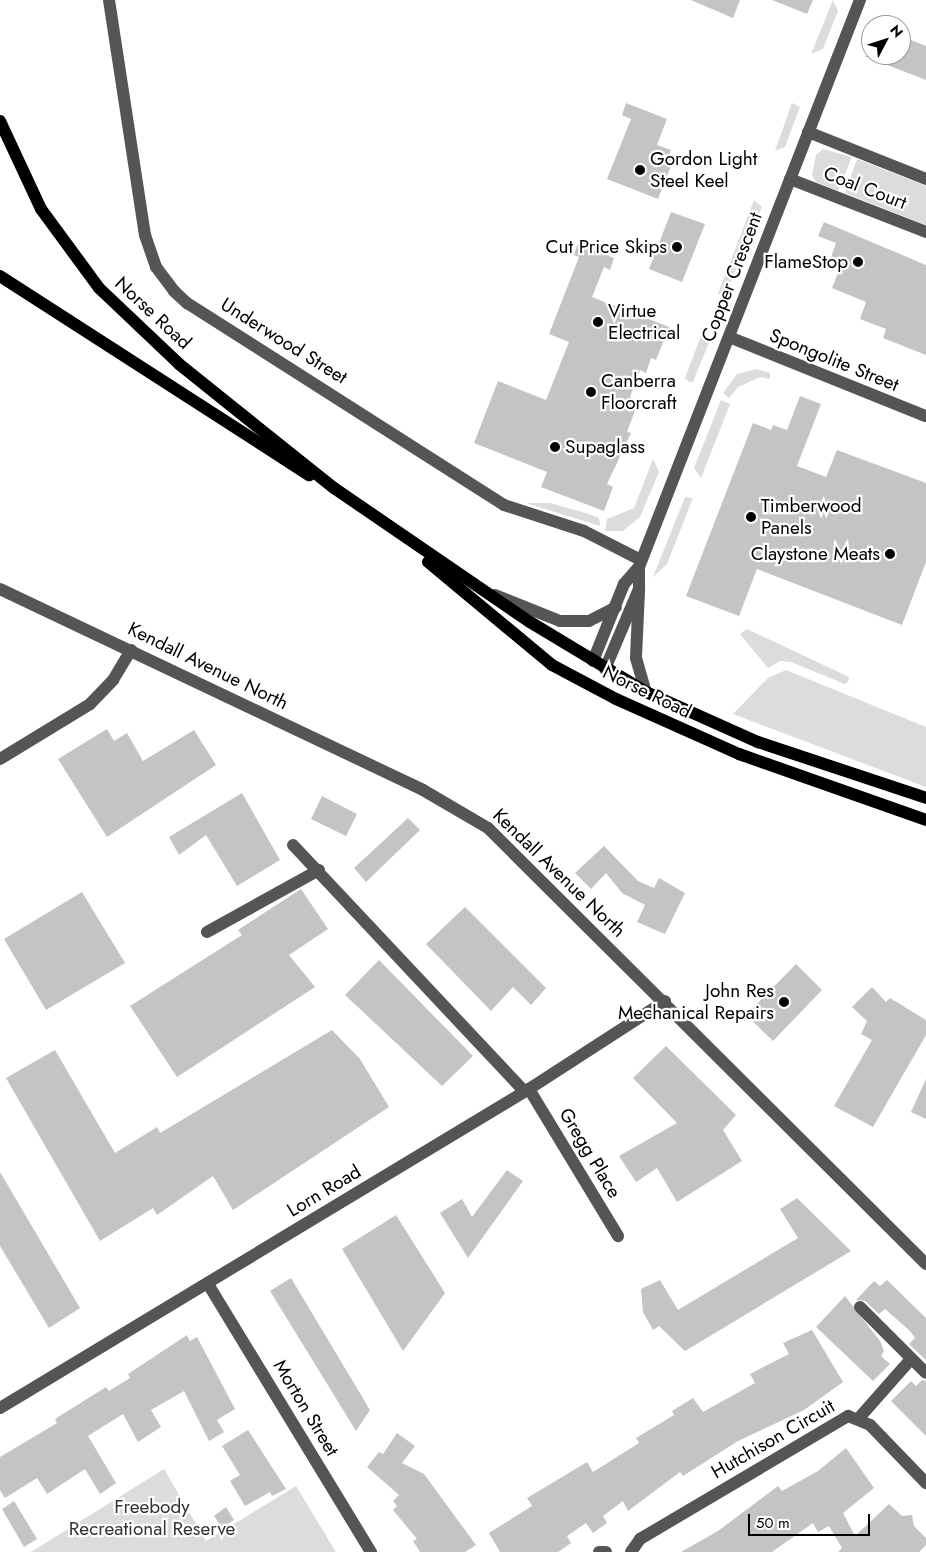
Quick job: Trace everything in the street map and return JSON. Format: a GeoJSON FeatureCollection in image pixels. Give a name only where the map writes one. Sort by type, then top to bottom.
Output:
{"type":"FeatureCollection","features":[{"type":"Feature","properties":{"kind":"main road","name":"Norse Road"},"geometry":{"type":"LineString","coordinates":[[0,121],[41,209],[99,288],[179,364],[334,488],[390,529],[592,661],[646,692],[758,742],[926,798]]}},
{"type":"Feature","properties":{"kind":"main road","name":"Norse Road"},"geometry":{"type":"LineString","coordinates":[[0,276],[275,455],[334,488]]}},
{"type":"Feature","properties":{"kind":"main road","name":"Norse Road"},"geometry":{"type":"LineString","coordinates":[[390,529],[552,666],[590,686],[739,754],[926,820]]}},
{"type":"Feature","properties":{"kind":"main road"},"geometry":{"type":"LineString","coordinates":[[590,686],[592,661]]}},
{"type":"Feature","properties":{"kind":"main road"},"geometry":{"type":"LineString","coordinates":[[590,686],[605,669]]}},
{"type":"Feature","properties":{"kind":"street","name":"Underwood Street"},"geometry":{"type":"LineString","coordinates":[[109,0],[141,215],[149,250],[164,280],[187,304],[438,462],[454,474],[510,507],[584,531],[640,564]]}},
{"type":"Feature","properties":{"kind":"street","name":"Copper Crescent"},"geometry":{"type":"LineString","coordinates":[[592,661],[624,584],[640,564],[860,0]]}},
{"type":"Feature","properties":{"kind":"street","name":"Coal Court"},"geometry":{"type":"LineString","coordinates":[[808,132],[926,179]]}},
{"type":"Feature","properties":{"kind":"street","name":"Coal Court"},"geometry":{"type":"LineString","coordinates":[[790,179],[926,232]]}},
{"type":"Feature","properties":{"kind":"street","name":"Spongolite Street"},"geometry":{"type":"LineString","coordinates":[[729,337],[926,416]]}},
{"type":"Feature","properties":{"kind":"street","name":"Copper Crescent"},"geometry":{"type":"LineString","coordinates":[[605,669],[639,589],[640,564]]}},
{"type":"Feature","properties":{"kind":"street","name":"Kendall Avenue North"},"geometry":{"type":"LineString","coordinates":[[0,589],[131,650],[459,809],[517,855],[926,1264]]}},
{"type":"Feature","properties":{"kind":"street"},"geometry":{"type":"LineString","coordinates":[[481,589],[560,621],[589,621],[616,607]]}},
{"type":"Feature","properties":{"kind":"street"},"geometry":{"type":"LineString","coordinates":[[639,589],[636,658],[646,692]]}},
{"type":"Feature","properties":{"kind":"street"},"geometry":{"type":"LineString","coordinates":[[0,759],[90,704],[114,680],[131,650]]}},
{"type":"Feature","properties":{"kind":"street","name":"Gregg Place"},"geometry":{"type":"LineString","coordinates":[[294,845],[527,1090],[618,1236]]}},
{"type":"Feature","properties":{"kind":"street"},"geometry":{"type":"LineString","coordinates":[[207,932],[319,870]]}},
{"type":"Feature","properties":{"kind":"street","name":"Lorn Road"},"geometry":{"type":"LineString","coordinates":[[0,1408],[527,1090],[665,1001]]}},
{"type":"Feature","properties":{"kind":"street","name":"Morton Street"},"geometry":{"type":"LineString","coordinates":[[208,1284],[372,1552]]}},
{"type":"Feature","properties":{"kind":"street"},"geometry":{"type":"LineString","coordinates":[[860,1307],[926,1373]]}},
{"type":"Feature","properties":{"kind":"street"},"geometry":{"type":"LineString","coordinates":[[858,1418],[912,1359]]}},
{"type":"Feature","properties":{"kind":"street","name":"Hutchison Circuit"},"geometry":{"type":"LineString","coordinates":[[631,1552],[640,1539],[836,1421],[848,1416],[858,1418],[926,1483]]}},
{"type":"Feature","properties":{"kind":"street"},"geometry":{"type":"LineString","coordinates":[[599,1552],[606,1552]]}},
{"type":"Feature","properties":{"kind":"green space"},"geometry":{"type":"Polygon","coordinates":[[[833,0],[838,11],[823,49],[811,54],[833,0]]]}},
{"type":"Feature","properties":{"kind":"green space"},"geometry":{"type":"Polygon","coordinates":[[[792,103],[800,107],[785,147],[775,151],[792,103]]]}},
{"type":"Feature","properties":{"kind":"green space"},"geometry":{"type":"Polygon","coordinates":[[[823,149],[852,157],[838,191],[816,182],[812,175],[816,155],[823,149]]]}},
{"type":"Feature","properties":{"kind":"green space"},"geometry":{"type":"Polygon","coordinates":[[[857,159],[926,186],[926,225],[845,193],[857,159]]]}},
{"type":"Feature","properties":{"kind":"green space"},"geometry":{"type":"Polygon","coordinates":[[[754,200],[762,207],[725,296],[718,294],[754,200]]]}},
{"type":"Feature","properties":{"kind":"green space"},"geometry":{"type":"Polygon","coordinates":[[[704,328],[710,340],[693,382],[690,382],[685,378],[704,328]]]}},
{"type":"Feature","properties":{"kind":"green space"},"geometry":{"type":"Polygon","coordinates":[[[756,369],[770,373],[770,379],[760,377],[738,387],[729,398],[723,393],[737,374],[756,369]]]}},
{"type":"Feature","properties":{"kind":"green space"},"geometry":{"type":"Polygon","coordinates":[[[721,400],[730,404],[701,478],[694,468],[721,400]]]}},
{"type":"Feature","properties":{"kind":"green space"},"geometry":{"type":"Polygon","coordinates":[[[653,459],[659,472],[640,517],[623,531],[605,531],[607,519],[634,508],[653,459]]]}},
{"type":"Feature","properties":{"kind":"green space"},"geometry":{"type":"Polygon","coordinates":[[[685,497],[693,498],[667,564],[653,577],[685,497]]]}},
{"type":"Feature","properties":{"kind":"green space"},"geometry":{"type":"Polygon","coordinates":[[[526,503],[550,503],[589,514],[599,518],[600,526],[526,503]]]}},
{"type":"Feature","properties":{"kind":"green space"},"geometry":{"type":"Polygon","coordinates":[[[747,629],[849,677],[848,682],[845,684],[791,662],[780,661],[768,668],[740,634],[747,629]]]}},
{"type":"Feature","properties":{"kind":"green space"},"geometry":{"type":"Polygon","coordinates":[[[786,670],[926,727],[926,787],[733,714],[768,678],[786,670]]]}},
{"type":"Feature","properties":{"kind":"green space","name":"Freebody Recreational Reserve"},"geometry":{"type":"Polygon","coordinates":[[[164,1469],[206,1541],[296,1486],[336,1552],[31,1552],[164,1469]]]}},
{"type":"Feature","properties":{"kind":"building"},"geometry":{"type":"Polygon","coordinates":[[[691,0],[740,0],[733,18],[691,0]]]}},
{"type":"Feature","properties":{"kind":"building"},"geometry":{"type":"Polygon","coordinates":[[[772,0],[813,0],[807,14],[772,0]]]}},
{"type":"Feature","properties":{"kind":"building"},"geometry":{"type":"Polygon","coordinates":[[[911,40],[926,46],[926,80],[887,65],[911,65],[911,40]]]}},
{"type":"Feature","properties":{"kind":"building","name":"Gordon Light Steel Keel"},"geometry":{"type":"Polygon","coordinates":[[[626,103],[667,119],[657,145],[671,150],[667,159],[673,161],[658,199],[607,179],[631,119],[622,115],[626,103]]]}},
{"type":"Feature","properties":{"kind":"building","name":"Cut Price Skips"},"geometry":{"type":"Polygon","coordinates":[[[671,212],[705,224],[682,282],[649,269],[671,212]]]}},
{"type":"Feature","properties":{"kind":"building"},"geometry":{"type":"Polygon","coordinates":[[[824,222],[926,265],[926,355],[883,338],[886,329],[860,319],[866,302],[832,288],[841,265],[830,260],[836,243],[818,236],[824,222]]]}},
{"type":"Feature","properties":{"kind":"building"},"geometry":{"type":"Polygon","coordinates":[[[578,243],[614,258],[610,270],[604,267],[592,297],[669,327],[656,360],[651,358],[646,373],[640,370],[630,397],[639,400],[627,432],[631,433],[607,484],[613,487],[604,511],[541,487],[547,472],[474,443],[498,381],[546,400],[569,342],[549,334],[579,257],[574,255],[578,243]]]}},
{"type":"Feature","properties":{"kind":"building"},"geometry":{"type":"Polygon","coordinates":[[[800,396],[821,404],[797,466],[826,477],[837,450],[926,483],[926,562],[902,625],[757,569],[739,616],[686,596],[753,423],[771,430],[773,425],[787,430],[800,396]]]}},
{"type":"Feature","properties":{"kind":"building"},"geometry":{"type":"Polygon","coordinates":[[[107,729],[114,741],[127,733],[143,761],[194,730],[216,765],[107,837],[58,759],[107,729]]]}},
{"type":"Feature","properties":{"kind":"building"},"geometry":{"type":"Polygon","coordinates":[[[242,793],[280,860],[237,886],[206,835],[179,855],[169,837],[242,793]]]}},
{"type":"Feature","properties":{"kind":"building"},"geometry":{"type":"Polygon","coordinates":[[[322,796],[357,814],[346,836],[311,819],[322,796]]]}},
{"type":"Feature","properties":{"kind":"building"},"geometry":{"type":"Polygon","coordinates":[[[408,818],[420,830],[366,882],[354,868],[408,818]]]}},
{"type":"Feature","properties":{"kind":"building"},"geometry":{"type":"Polygon","coordinates":[[[604,846],[638,881],[654,888],[659,878],[685,893],[665,934],[637,922],[645,905],[622,893],[606,873],[591,889],[575,873],[604,846]]]}},
{"type":"Feature","properties":{"kind":"building"},"geometry":{"type":"Polygon","coordinates":[[[301,889],[328,929],[289,955],[315,987],[177,1077],[130,1006],[242,935],[238,930],[301,889]]]}},
{"type":"Feature","properties":{"kind":"building"},"geometry":{"type":"Polygon","coordinates":[[[82,892],[125,963],[46,1010],[4,939],[82,892]]]}},
{"type":"Feature","properties":{"kind":"building"},"geometry":{"type":"Polygon","coordinates":[[[465,907],[546,988],[531,1005],[513,987],[491,1011],[426,944],[465,907]]]}},
{"type":"Feature","properties":{"kind":"building"},"geometry":{"type":"Polygon","coordinates":[[[379,960],[473,1056],[442,1086],[345,995],[379,960]]]}},
{"type":"Feature","properties":{"kind":"building","name":"John Res Mechanical Repairs"},"geometry":{"type":"Polygon","coordinates":[[[796,964],[822,990],[773,1041],[746,1015],[796,964]]]}},
{"type":"Feature","properties":{"kind":"building"},"geometry":{"type":"Polygon","coordinates":[[[872,987],[886,1002],[890,998],[926,1020],[926,1035],[873,1127],[834,1106],[872,1040],[861,1034],[867,1021],[852,1007],[872,987]]]}},
{"type":"Feature","properties":{"kind":"building"},"geometry":{"type":"Polygon","coordinates":[[[332,1030],[360,1059],[389,1107],[233,1210],[213,1176],[157,1215],[153,1208],[100,1241],[6,1078],[55,1050],[115,1153],[157,1127],[160,1133],[332,1030]]]}},
{"type":"Feature","properties":{"kind":"building"},"geometry":{"type":"Polygon","coordinates":[[[666,1046],[736,1115],[723,1130],[742,1161],[677,1202],[657,1168],[636,1182],[619,1156],[677,1123],[633,1078],[666,1046]]]}},
{"type":"Feature","properties":{"kind":"building"},"geometry":{"type":"Polygon","coordinates":[[[926,1079],[926,1119],[911,1112],[926,1079]]]}},
{"type":"Feature","properties":{"kind":"building"},"geometry":{"type":"Polygon","coordinates":[[[507,1170],[523,1181],[468,1258],[440,1213],[462,1199],[472,1217],[507,1170]]]}},
{"type":"Feature","properties":{"kind":"building"},"geometry":{"type":"Polygon","coordinates":[[[0,1172],[80,1308],[49,1328],[0,1246],[0,1172]]]}},
{"type":"Feature","properties":{"kind":"building"},"geometry":{"type":"Polygon","coordinates":[[[797,1198],[851,1251],[685,1351],[659,1326],[653,1330],[643,1312],[641,1289],[660,1280],[678,1310],[798,1238],[780,1209],[797,1198]]]}},
{"type":"Feature","properties":{"kind":"building"},"geometry":{"type":"Polygon","coordinates":[[[396,1215],[445,1293],[403,1351],[342,1249],[396,1215]]]}},
{"type":"Feature","properties":{"kind":"building"},"geometry":{"type":"Polygon","coordinates":[[[291,1278],[370,1410],[356,1431],[270,1291],[291,1278]]]}},
{"type":"Feature","properties":{"kind":"building"},"geometry":{"type":"Polygon","coordinates":[[[887,1280],[926,1318],[926,1360],[909,1344],[915,1338],[910,1331],[885,1309],[879,1314],[865,1301],[856,1300],[874,1281],[880,1286],[887,1280]]]}},
{"type":"Feature","properties":{"kind":"building"},"geometry":{"type":"Polygon","coordinates":[[[845,1296],[880,1341],[884,1351],[881,1356],[890,1364],[873,1381],[816,1327],[845,1296]]]}},
{"type":"Feature","properties":{"kind":"building"},"geometry":{"type":"Polygon","coordinates":[[[812,1330],[843,1382],[804,1410],[738,1441],[683,1476],[680,1472],[628,1511],[623,1501],[603,1516],[607,1523],[593,1533],[586,1523],[567,1536],[571,1543],[558,1552],[500,1552],[489,1533],[532,1506],[527,1498],[587,1462],[593,1472],[639,1443],[636,1438],[674,1415],[672,1411],[693,1398],[703,1412],[755,1383],[750,1374],[789,1354],[783,1343],[812,1330]]]}},
{"type":"Feature","properties":{"kind":"building"},"geometry":{"type":"Polygon","coordinates":[[[187,1335],[190,1341],[197,1337],[235,1409],[217,1420],[224,1432],[209,1441],[184,1391],[151,1410],[161,1427],[138,1442],[123,1414],[88,1436],[116,1483],[100,1494],[85,1469],[47,1494],[37,1478],[5,1498],[0,1490],[0,1457],[57,1423],[55,1419],[106,1387],[109,1391],[130,1378],[128,1374],[187,1335]]]}},
{"type":"Feature","properties":{"kind":"building"},"geometry":{"type":"Polygon","coordinates":[[[922,1380],[926,1381],[926,1436],[891,1401],[911,1381],[916,1386],[922,1380]]]}},
{"type":"Feature","properties":{"kind":"building"},"geometry":{"type":"Polygon","coordinates":[[[248,1430],[286,1489],[272,1496],[270,1492],[245,1506],[230,1481],[240,1475],[222,1446],[248,1430]]]}},
{"type":"Feature","properties":{"kind":"building"},"geometry":{"type":"Polygon","coordinates":[[[397,1433],[415,1446],[402,1463],[424,1474],[476,1545],[465,1552],[420,1552],[413,1541],[417,1539],[393,1510],[397,1506],[393,1501],[399,1495],[367,1467],[379,1452],[383,1454],[397,1433]]]}},
{"type":"Feature","properties":{"kind":"building"},"geometry":{"type":"Polygon","coordinates":[[[846,1448],[874,1488],[843,1513],[855,1536],[889,1504],[902,1516],[912,1515],[914,1526],[926,1538],[926,1545],[919,1552],[838,1552],[842,1548],[829,1526],[818,1532],[813,1523],[772,1552],[681,1552],[718,1531],[778,1486],[782,1491],[818,1471],[846,1448]]]}},
{"type":"Feature","properties":{"kind":"building"},"geometry":{"type":"Polygon","coordinates":[[[14,1501],[37,1539],[24,1547],[2,1509],[14,1501]]]}},
{"type":"Feature","properties":{"kind":"building"},"geometry":{"type":"Polygon","coordinates":[[[226,1507],[234,1520],[222,1528],[214,1516],[226,1507]]]}},
{"type":"Feature","properties":{"kind":"place","name":"Gordon Light Steel Keel"},"geometry":{"type":"Point","coordinates":[640,170]}},
{"type":"Feature","properties":{"kind":"place","name":"Cut Price Skips"},"geometry":{"type":"Point","coordinates":[677,247]}},
{"type":"Feature","properties":{"kind":"place","name":"FlameStop"},"geometry":{"type":"Point","coordinates":[858,262]}},
{"type":"Feature","properties":{"kind":"place","name":"Virtue Electrical"},"geometry":{"type":"Point","coordinates":[598,322]}},
{"type":"Feature","properties":{"kind":"place","name":"Canberra Floorcraft"},"geometry":{"type":"Point","coordinates":[591,392]}},
{"type":"Feature","properties":{"kind":"place","name":"Supaglass"},"geometry":{"type":"Point","coordinates":[555,447]}},
{"type":"Feature","properties":{"kind":"place","name":"Timberwood Panels"},"geometry":{"type":"Point","coordinates":[751,517]}},
{"type":"Feature","properties":{"kind":"place","name":"Claystone Meats"},"geometry":{"type":"Point","coordinates":[890,554]}},
{"type":"Feature","properties":{"kind":"place","name":"John Res Mechanical Repairs"},"geometry":{"type":"Point","coordinates":[784,1002]}}]}
